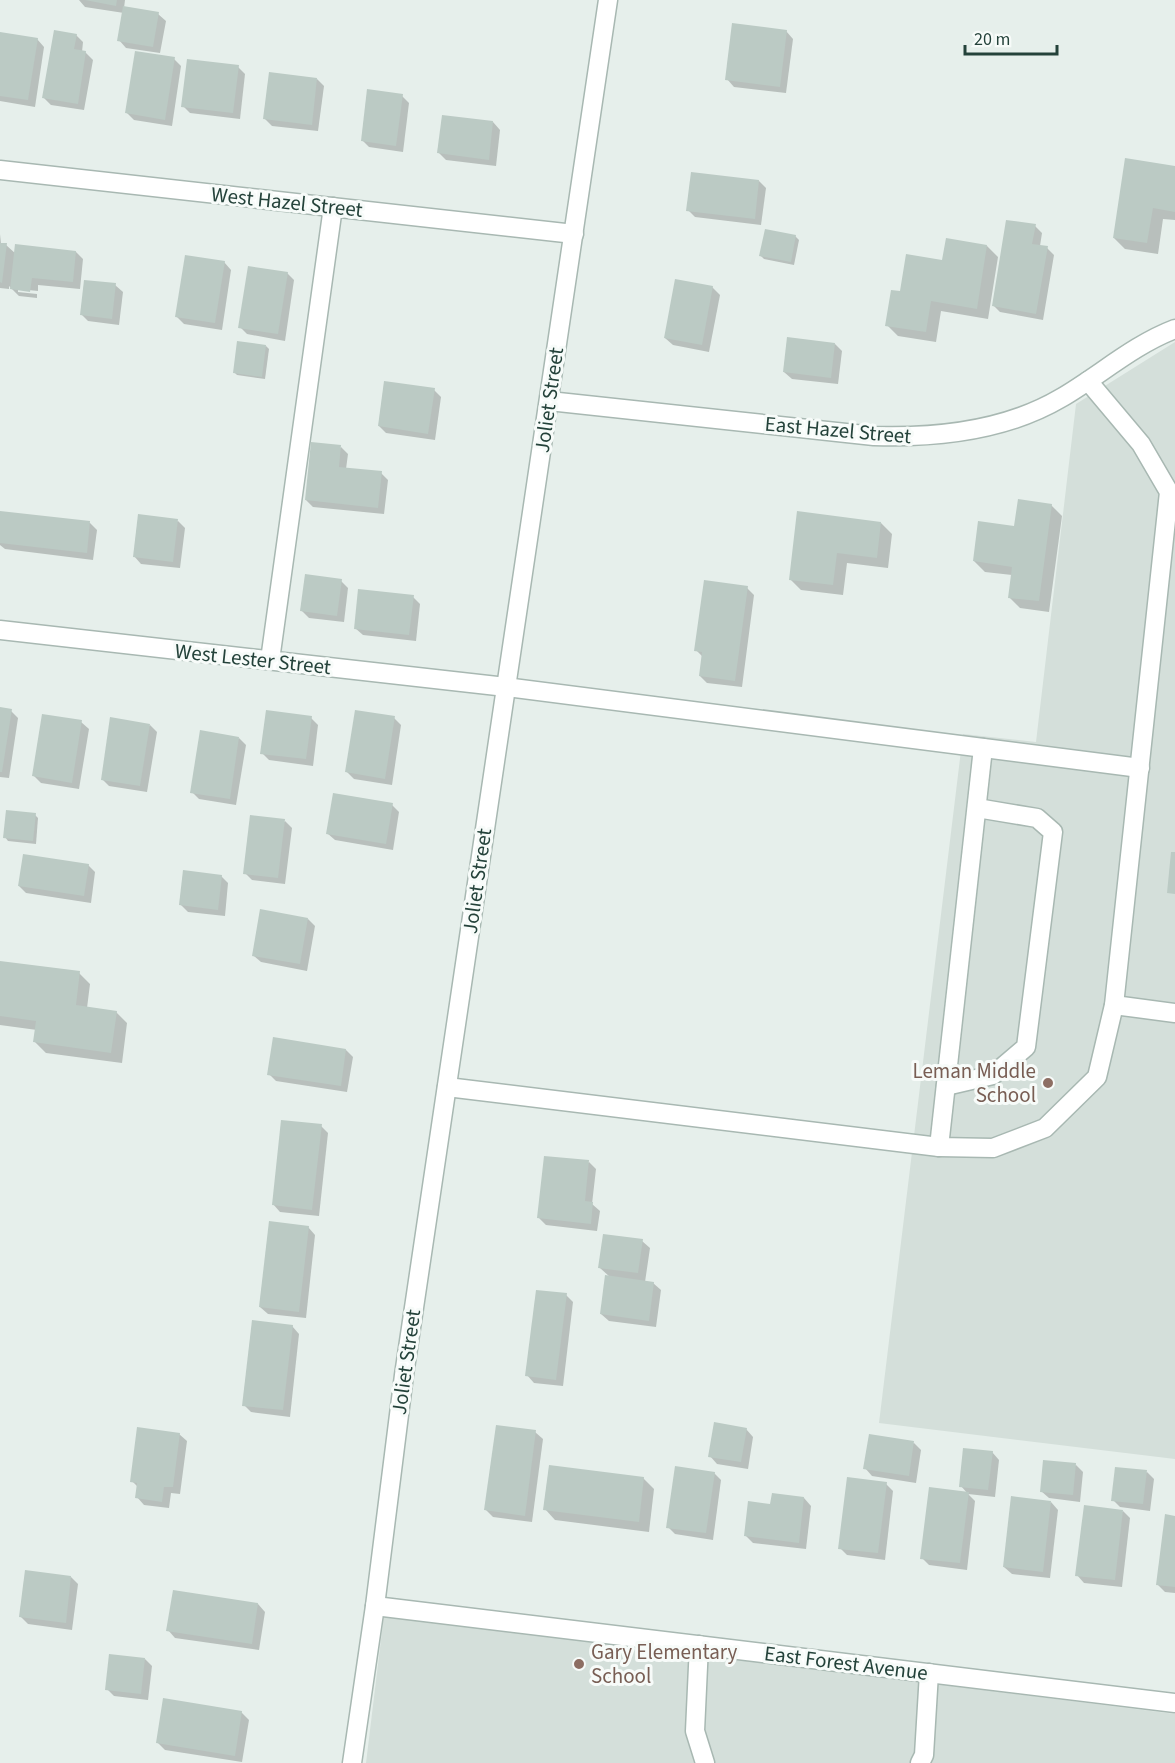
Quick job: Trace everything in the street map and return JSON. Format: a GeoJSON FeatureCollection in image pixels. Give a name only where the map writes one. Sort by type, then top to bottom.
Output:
{"type":"FeatureCollection","features":[{"type":"Feature","properties":{"kind":"street","name":"Joliet Street"},"geometry":{"type":"LineString","coordinates":[[352,1763],[403,1386],[608,0]]}},
{"type":"Feature","properties":{"kind":"street","name":"West Hazel Street"},"geometry":{"type":"LineString","coordinates":[[0,170],[574,234]]}},
{"type":"Feature","properties":{"kind":"street"},"geometry":{"type":"LineString","coordinates":[[270,660],[333,207]]}},
{"type":"Feature","properties":{"kind":"street","name":"East Hazel Street"},"geometry":{"type":"LineString","coordinates":[[549,401],[874,436],[917,437],[956,434],[1028,413],[1060,399],[1131,352],[1175,329]]}},
{"type":"Feature","properties":{"kind":"street"},"geometry":{"type":"LineString","coordinates":[[447,1087],[939,1147],[993,1148],[1045,1128],[1097,1077],[1114,1005],[1169,492],[1141,444],[1088,381]]}},
{"type":"Feature","properties":{"kind":"street","name":"West Lester Street"},"geometry":{"type":"LineString","coordinates":[[0,630],[506,687],[1140,768]]}},
{"type":"Feature","properties":{"kind":"street"},"geometry":{"type":"LineString","coordinates":[[939,1147],[983,748]]}},
{"type":"Feature","properties":{"kind":"street"},"geometry":{"type":"LineString","coordinates":[[946,1086],[993,1074],[1026,1047],[1053,832],[1037,818],[977,808]]}},
{"type":"Feature","properties":{"kind":"street"},"geometry":{"type":"LineString","coordinates":[[1114,1005],[1175,1013]]}},
{"type":"Feature","properties":{"kind":"street","name":"East Forest Avenue"},"geometry":{"type":"LineString","coordinates":[[375,1606],[1175,1703]]}},
{"type":"Feature","properties":{"kind":"street"},"geometry":{"type":"LineString","coordinates":[[699,1645],[695,1731],[705,1763]]}},
{"type":"Feature","properties":{"kind":"street"},"geometry":{"type":"LineString","coordinates":[[923,1760],[930,1673]]}},
{"type":"Feature","properties":{"kind":"shaded area","name":"Leman Middle School"},"geometry":{"type":"Polygon","coordinates":[[[1175,342],[1175,1459],[879,1423],[963,734],[1036,742],[1076,404],[1175,342]]]}},
{"type":"Feature","properties":{"kind":"shaded area","name":"Gary Elementary School"},"geometry":{"type":"Polygon","coordinates":[[[384,1615],[1175,1714],[1175,1763],[366,1763],[384,1615]]]}},
{"type":"Feature","properties":{"kind":"building"},"geometry":{"type":"Polygon","coordinates":[[[85,0],[117,0],[116,6],[85,0]]]}},
{"type":"Feature","properties":{"kind":"building"},"geometry":{"type":"Polygon","coordinates":[[[123,6],[159,12],[153,47],[117,41],[123,6]]]}},
{"type":"Feature","properties":{"kind":"building"},"geometry":{"type":"Polygon","coordinates":[[[732,23],[787,30],[780,87],[725,80],[732,23]]]}},
{"type":"Feature","properties":{"kind":"building"},"geometry":{"type":"Polygon","coordinates":[[[54,30],[77,34],[74,49],[86,51],[78,104],[42,98],[54,30]]]}},
{"type":"Feature","properties":{"kind":"building"},"geometry":{"type":"Polygon","coordinates":[[[0,32],[38,38],[28,100],[0,96],[0,32]]]}},
{"type":"Feature","properties":{"kind":"building"},"geometry":{"type":"Polygon","coordinates":[[[135,51],[175,57],[165,120],[125,113],[135,51]]]}},
{"type":"Feature","properties":{"kind":"building"},"geometry":{"type":"Polygon","coordinates":[[[187,59],[239,65],[233,113],[181,107],[187,59]]]}},
{"type":"Feature","properties":{"kind":"building"},"geometry":{"type":"Polygon","coordinates":[[[269,72],[317,78],[312,125],[263,119],[269,72]]]}},
{"type":"Feature","properties":{"kind":"building"},"geometry":{"type":"Polygon","coordinates":[[[367,89],[403,94],[396,146],[361,141],[367,89]]]}},
{"type":"Feature","properties":{"kind":"building"},"geometry":{"type":"Polygon","coordinates":[[[442,115],[493,121],[489,160],[437,153],[442,115]]]}},
{"type":"Feature","properties":{"kind":"building"},"geometry":{"type":"Polygon","coordinates":[[[1125,158],[1175,166],[1175,212],[1153,208],[1147,243],[1113,238],[1125,158]]]}},
{"type":"Feature","properties":{"kind":"building"},"geometry":{"type":"Polygon","coordinates":[[[691,172],[759,180],[755,219],[686,211],[691,172]]]}},
{"type":"Feature","properties":{"kind":"building"},"geometry":{"type":"Polygon","coordinates":[[[1006,220],[1036,224],[1032,244],[1048,246],[1036,314],[992,306],[1006,220]]]}},
{"type":"Feature","properties":{"kind":"building"},"geometry":{"type":"Polygon","coordinates":[[[765,229],[796,235],[791,262],[759,256],[765,229]]]}},
{"type":"Feature","properties":{"kind":"building"},"geometry":{"type":"Polygon","coordinates":[[[946,238],[987,245],[977,309],[931,301],[926,332],[885,326],[891,290],[900,291],[906,254],[942,260],[946,238]]]}},
{"type":"Feature","properties":{"kind":"building"},"geometry":{"type":"Polygon","coordinates":[[[0,243],[7,243],[2,283],[0,282],[0,243]]]}},
{"type":"Feature","properties":{"kind":"building"},"geometry":{"type":"Polygon","coordinates":[[[15,244],[76,251],[73,282],[32,278],[30,292],[10,289],[15,244]]]}},
{"type":"Feature","properties":{"kind":"building"},"geometry":{"type":"Polygon","coordinates":[[[185,255],[225,261],[215,323],[175,317],[185,255]]]}},
{"type":"Feature","properties":{"kind":"building"},"geometry":{"type":"Polygon","coordinates":[[[248,266],[288,272],[278,334],[238,328],[248,266]]]}},
{"type":"Feature","properties":{"kind":"building"},"geometry":{"type":"Polygon","coordinates":[[[675,279],[713,286],[702,345],[664,338],[675,279]]]}},
{"type":"Feature","properties":{"kind":"building"},"geometry":{"type":"Polygon","coordinates":[[[84,280],[116,283],[112,319],[80,315],[84,280]]]}},
{"type":"Feature","properties":{"kind":"building"},"geometry":{"type":"Polygon","coordinates":[[[787,337],[835,343],[831,378],[783,372],[787,337]]]}},
{"type":"Feature","properties":{"kind":"building"},"geometry":{"type":"Polygon","coordinates":[[[237,341],[266,345],[262,377],[233,373],[237,341]]]}},
{"type":"Feature","properties":{"kind":"building"},"geometry":{"type":"Polygon","coordinates":[[[384,381],[435,388],[428,434],[378,426],[384,381]]]}},
{"type":"Feature","properties":{"kind":"building"},"geometry":{"type":"Polygon","coordinates":[[[311,442],[341,445],[339,467],[382,471],[378,508],[305,500],[311,442]]]}},
{"type":"Feature","properties":{"kind":"building"},"geometry":{"type":"Polygon","coordinates":[[[1018,499],[1052,504],[1039,601],[1008,598],[1012,567],[973,561],[978,521],[1014,526],[1018,499]]]}},
{"type":"Feature","properties":{"kind":"building"},"geometry":{"type":"Polygon","coordinates":[[[0,511],[90,521],[87,553],[0,543],[0,511]]]}},
{"type":"Feature","properties":{"kind":"building"},"geometry":{"type":"Polygon","coordinates":[[[797,511],[881,522],[877,558],[837,553],[833,585],[789,580],[797,511]]]}},
{"type":"Feature","properties":{"kind":"building"},"geometry":{"type":"Polygon","coordinates":[[[138,514],[178,519],[173,562],[133,557],[138,514]]]}},
{"type":"Feature","properties":{"kind":"building"},"geometry":{"type":"Polygon","coordinates":[[[305,574],[342,579],[337,616],[300,611],[305,574]]]}},
{"type":"Feature","properties":{"kind":"building"},"geometry":{"type":"Polygon","coordinates":[[[704,580],[748,586],[735,681],[699,676],[702,652],[694,651],[704,580]]]}},
{"type":"Feature","properties":{"kind":"building"},"geometry":{"type":"Polygon","coordinates":[[[358,589],[414,595],[409,635],[354,629],[358,589]]]}},
{"type":"Feature","properties":{"kind":"building"},"geometry":{"type":"Polygon","coordinates":[[[0,707],[12,709],[2,772],[0,772],[0,707]]]}},
{"type":"Feature","properties":{"kind":"building"},"geometry":{"type":"Polygon","coordinates":[[[266,710],[312,716],[306,759],[260,754],[266,710]]]}},
{"type":"Feature","properties":{"kind":"building"},"geometry":{"type":"Polygon","coordinates":[[[355,710],[395,716],[385,779],[345,772],[355,710]]]}},
{"type":"Feature","properties":{"kind":"building"},"geometry":{"type":"Polygon","coordinates":[[[42,714],[82,720],[72,783],[32,776],[42,714]]]}},
{"type":"Feature","properties":{"kind":"building"},"geometry":{"type":"Polygon","coordinates":[[[110,717],[150,724],[140,786],[101,780],[110,717]]]}},
{"type":"Feature","properties":{"kind":"building"},"geometry":{"type":"Polygon","coordinates":[[[200,730],[239,737],[230,799],[190,793],[200,730]]]}},
{"type":"Feature","properties":{"kind":"building"},"geometry":{"type":"Polygon","coordinates":[[[333,793],[393,803],[386,844],[326,834],[333,793]]]}},
{"type":"Feature","properties":{"kind":"building"},"geometry":{"type":"Polygon","coordinates":[[[6,810],[36,813],[33,841],[3,838],[6,810]]]}},
{"type":"Feature","properties":{"kind":"building"},"geometry":{"type":"Polygon","coordinates":[[[250,815],[285,819],[278,878],[243,874],[250,815]]]}},
{"type":"Feature","properties":{"kind":"building"},"geometry":{"type":"Polygon","coordinates":[[[1171,852],[1175,852],[1175,894],[1167,893],[1171,852]]]}},
{"type":"Feature","properties":{"kind":"building"},"geometry":{"type":"Polygon","coordinates":[[[23,854],[89,864],[84,896],[18,886],[23,854]]]}},
{"type":"Feature","properties":{"kind":"building"},"geometry":{"type":"Polygon","coordinates":[[[183,870],[222,875],[218,910],[179,905],[183,870]]]}},
{"type":"Feature","properties":{"kind":"building"},"geometry":{"type":"Polygon","coordinates":[[[260,909],[308,918],[300,964],[252,956],[260,909]]]}},
{"type":"Feature","properties":{"kind":"building"},"geometry":{"type":"Polygon","coordinates":[[[0,961],[80,971],[76,1005],[117,1011],[111,1053],[33,1042],[36,1021],[0,1016],[0,961]]]}},
{"type":"Feature","properties":{"kind":"building"},"geometry":{"type":"Polygon","coordinates":[[[273,1037],[346,1049],[341,1086],[267,1075],[273,1037]]]}},
{"type":"Feature","properties":{"kind":"building"},"geometry":{"type":"Polygon","coordinates":[[[281,1120],[322,1124],[312,1210],[272,1205],[281,1120]]]}},
{"type":"Feature","properties":{"kind":"building"},"geometry":{"type":"Polygon","coordinates":[[[544,1156],[589,1160],[585,1201],[593,1202],[591,1224],[537,1218],[544,1156]]]}},
{"type":"Feature","properties":{"kind":"building"},"geometry":{"type":"Polygon","coordinates":[[[269,1221],[309,1226],[299,1312],[259,1307],[269,1221]]]}},
{"type":"Feature","properties":{"kind":"building"},"geometry":{"type":"Polygon","coordinates":[[[603,1234],[643,1239],[638,1273],[598,1268],[603,1234]]]}},
{"type":"Feature","properties":{"kind":"building"},"geometry":{"type":"Polygon","coordinates":[[[605,1275],[654,1282],[649,1321],[600,1314],[605,1275]]]}},
{"type":"Feature","properties":{"kind":"building"},"geometry":{"type":"Polygon","coordinates":[[[536,1290],[567,1293],[556,1380],[525,1376],[536,1290]]]}},
{"type":"Feature","properties":{"kind":"building"},"geometry":{"type":"Polygon","coordinates":[[[252,1320],[293,1325],[283,1410],[242,1406],[252,1320]]]}},
{"type":"Feature","properties":{"kind":"building"},"geometry":{"type":"Polygon","coordinates":[[[714,1422],[747,1428],[741,1462],[708,1457],[714,1422]]]}},
{"type":"Feature","properties":{"kind":"building"},"geometry":{"type":"Polygon","coordinates":[[[496,1425],[536,1430],[525,1516],[484,1510],[496,1425]]]}},
{"type":"Feature","properties":{"kind":"building"},"geometry":{"type":"Polygon","coordinates":[[[137,1427],[180,1433],[173,1487],[164,1487],[162,1502],[135,1498],[137,1483],[130,1482],[137,1427]]]}},
{"type":"Feature","properties":{"kind":"building"},"geometry":{"type":"Polygon","coordinates":[[[869,1434],[914,1441],[909,1476],[863,1469],[869,1434]]]}},
{"type":"Feature","properties":{"kind":"building"},"geometry":{"type":"Polygon","coordinates":[[[963,1448],[993,1451],[988,1490],[959,1487],[963,1448]]]}},
{"type":"Feature","properties":{"kind":"building"},"geometry":{"type":"Polygon","coordinates":[[[1043,1460],[1076,1463],[1073,1495],[1040,1492],[1043,1460]]]}},
{"type":"Feature","properties":{"kind":"building"},"geometry":{"type":"Polygon","coordinates":[[[549,1465],[644,1477],[639,1522],[543,1510],[549,1465]]]}},
{"type":"Feature","properties":{"kind":"building"},"geometry":{"type":"Polygon","coordinates":[[[675,1466],[715,1472],[706,1533],[666,1528],[675,1466]]]}},
{"type":"Feature","properties":{"kind":"building"},"geometry":{"type":"Polygon","coordinates":[[[1115,1467],[1147,1470],[1143,1504],[1111,1501],[1115,1467]]]}},
{"type":"Feature","properties":{"kind":"building"},"geometry":{"type":"Polygon","coordinates":[[[847,1477],[887,1482],[878,1553],[838,1549],[847,1477]]]}},
{"type":"Feature","properties":{"kind":"building"},"geometry":{"type":"Polygon","coordinates":[[[929,1487],[969,1492],[960,1563],[920,1559],[929,1487]]]}},
{"type":"Feature","properties":{"kind":"building"},"geometry":{"type":"Polygon","coordinates":[[[772,1493],[804,1497],[799,1543],[744,1536],[748,1501],[770,1504],[772,1493]]]}},
{"type":"Feature","properties":{"kind":"building"},"geometry":{"type":"Polygon","coordinates":[[[1011,1496],[1051,1501],[1043,1572],[1003,1567],[1011,1496]]]}},
{"type":"Feature","properties":{"kind":"building"},"geometry":{"type":"Polygon","coordinates":[[[1084,1505],[1123,1510],[1115,1580],[1075,1576],[1084,1505]]]}},
{"type":"Feature","properties":{"kind":"building"},"geometry":{"type":"Polygon","coordinates":[[[1165,1514],[1175,1516],[1175,1587],[1156,1585],[1165,1514]]]}},
{"type":"Feature","properties":{"kind":"building"},"geometry":{"type":"Polygon","coordinates":[[[25,1570],[71,1576],[66,1623],[19,1617],[25,1570]]]}},
{"type":"Feature","properties":{"kind":"building"},"geometry":{"type":"Polygon","coordinates":[[[173,1590],[258,1603],[252,1644],[166,1631],[173,1590]]]}},
{"type":"Feature","properties":{"kind":"building"},"geometry":{"type":"Polygon","coordinates":[[[109,1654],[145,1658],[141,1694],[105,1690],[109,1654]]]}},
{"type":"Feature","properties":{"kind":"building"},"geometry":{"type":"Polygon","coordinates":[[[163,1698],[242,1711],[235,1756],[156,1743],[163,1698]]]}},
{"type":"Feature","properties":{"kind":"place","name":"Leman Middle School"},"geometry":{"type":"Point","coordinates":[1048,1083]}},
{"type":"Feature","properties":{"kind":"place","name":"Gary Elementary School"},"geometry":{"type":"Point","coordinates":[579,1664]}}]}
